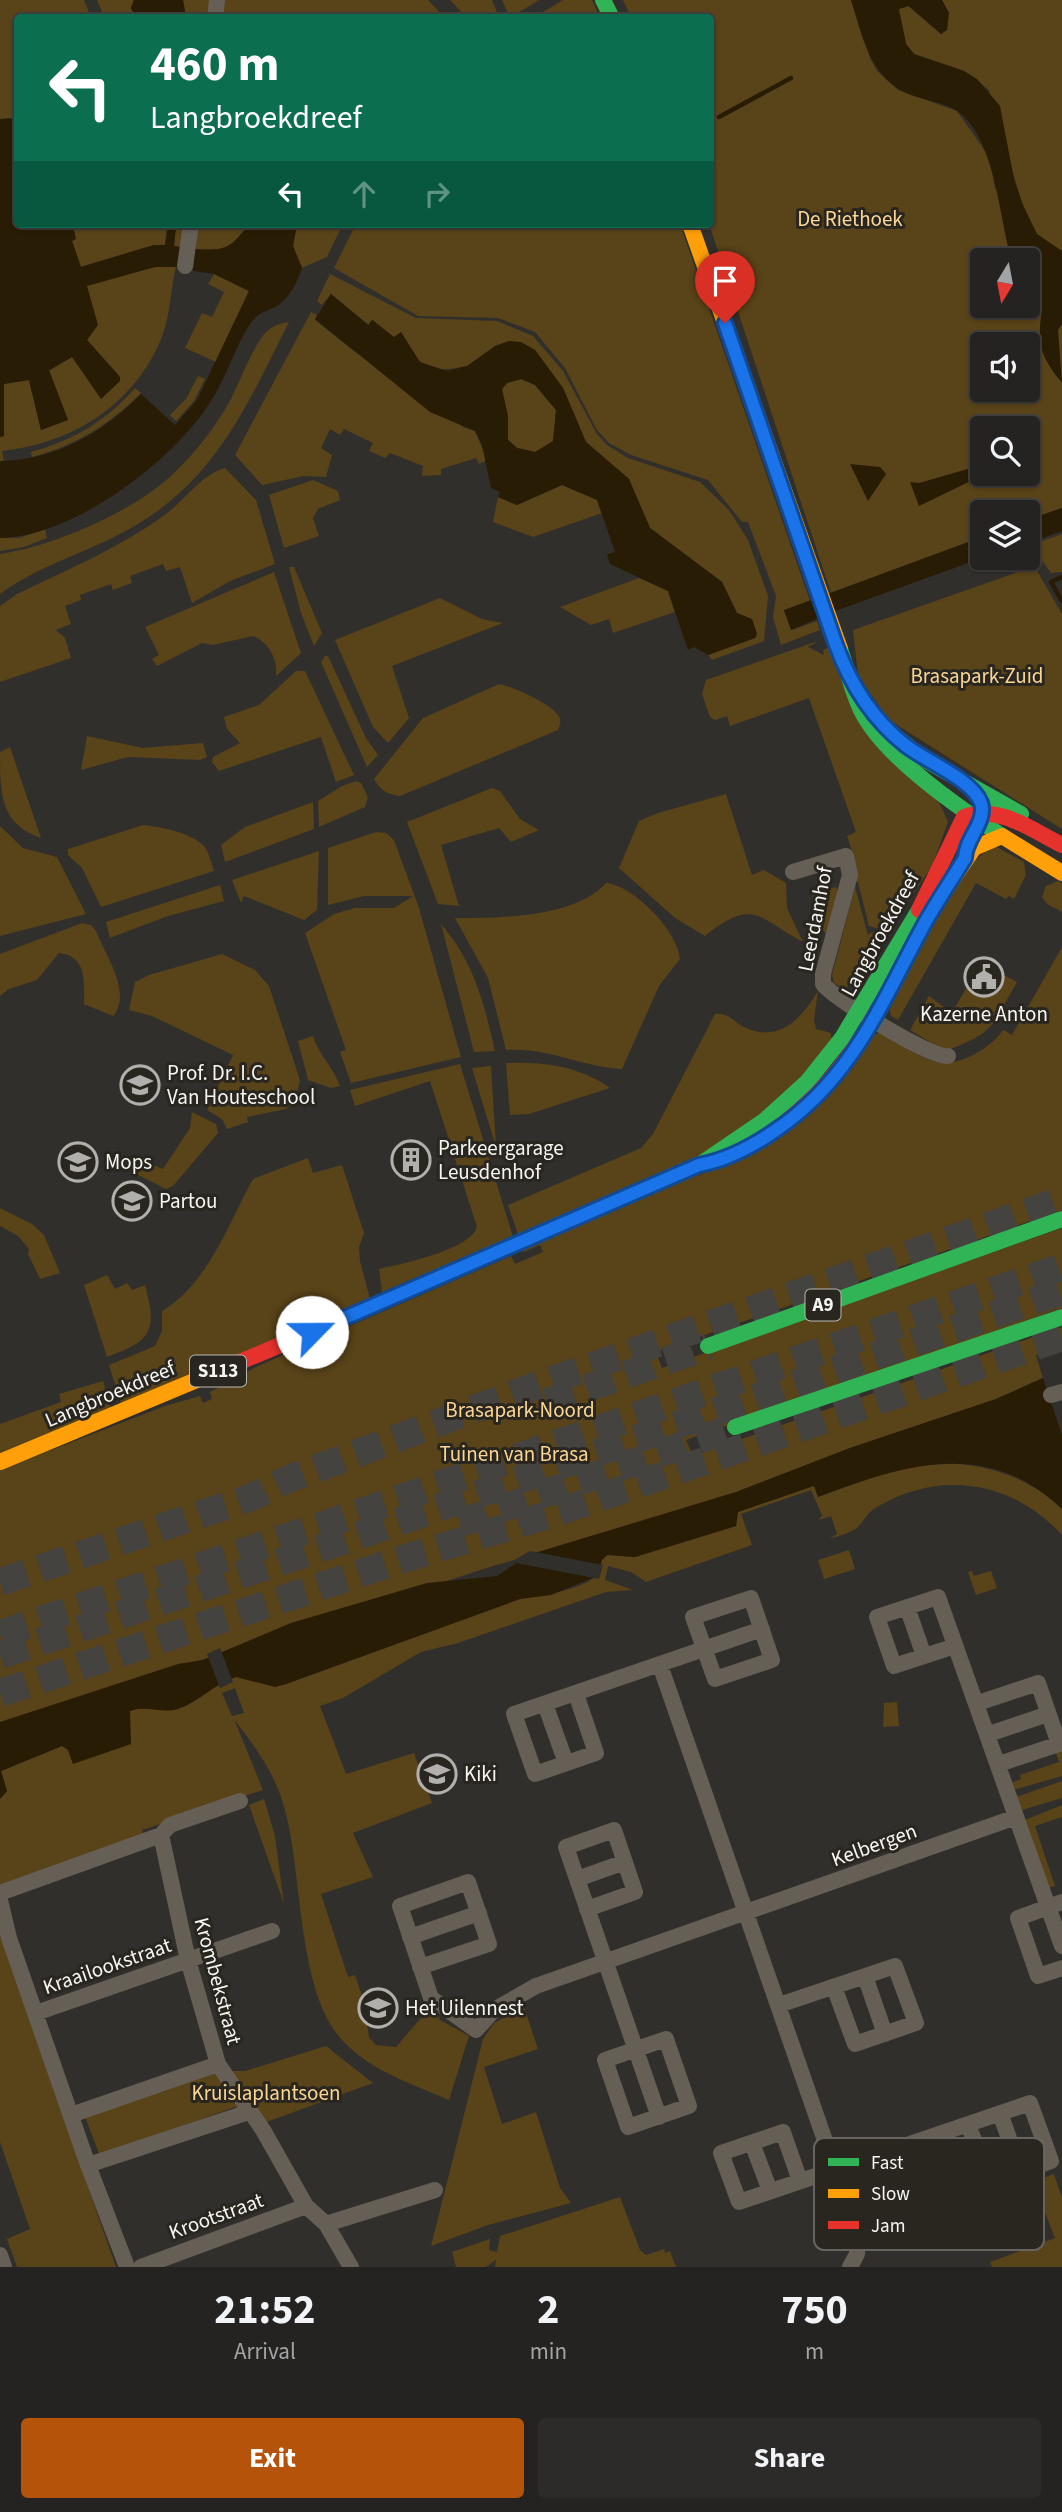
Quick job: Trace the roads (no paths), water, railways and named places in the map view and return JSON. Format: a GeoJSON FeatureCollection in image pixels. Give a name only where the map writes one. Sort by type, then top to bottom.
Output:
{"type":"FeatureCollection","features":[{"type":"Feature","properties":{"kind":"main road"},"geometry":{"type":"LineString","coordinates":[[691,228],[836,645],[862,712],[879,736],[945,799],[976,816],[1002,836],[1062,873]]}},
{"type":"Feature","properties":{"kind":"main road"},"geometry":{"type":"LineString","coordinates":[[856,691],[904,745],[1051,831],[1060,844]]}},
{"type":"Feature","properties":{"kind":"main road"},"geometry":{"type":"LineString","coordinates":[[970,785],[981,804],[976,816]]}},
{"type":"Feature","properties":{"kind":"main road"},"geometry":{"type":"LineString","coordinates":[[945,799],[952,813],[954,833]]}},
{"type":"Feature","properties":{"kind":"main road"},"geometry":{"type":"LineString","coordinates":[[976,816],[998,813],[1046,840],[1060,844]]}},
{"type":"Feature","properties":{"kind":"main road","name":"Langbroekdreef"},"geometry":{"type":"LineString","coordinates":[[0,1462],[699,1165],[713,1163],[758,1143],[812,1104],[851,1059],[892,955],[925,899],[954,833],[976,816]]}},
{"type":"Feature","properties":{"kind":"main road","name":"Langbroekdreef"},"geometry":{"type":"LineString","coordinates":[[868,1016],[965,858],[965,849],[976,816]]}},
{"type":"Feature","properties":{"kind":"main road","name":"S113"},"geometry":{"type":"LineString","coordinates":[[965,858],[979,844],[1002,836]]}},
{"type":"Feature","properties":{"kind":"main road","name":"A9"},"geometry":{"type":"LineString","coordinates":[[708,1346],[1062,1219]]}},
{"type":"Feature","properties":{"kind":"main road"},"geometry":{"type":"LineString","coordinates":[[735,1427],[1062,1317]]}},
{"type":"Feature","properties":{"kind":"street"},"geometry":{"type":"LineString","coordinates":[[185,266],[190,228]]}},
{"type":"Feature","properties":{"kind":"street","name":"Leerdamhof"},"geometry":{"type":"LineString","coordinates":[[793,872],[846,856],[850,875],[822,979],[828,990],[868,1016]]}},
{"type":"Feature","properties":{"kind":"street"},"geometry":{"type":"LineString","coordinates":[[868,1016],[932,1054],[948,1056]]}},
{"type":"Feature","properties":{"kind":"street"},"geometry":{"type":"LineString","coordinates":[[955,1646],[894,1666],[877,1617],[938,1597],[1017,1817],[1055,1905],[1062,1946]]}},
{"type":"Feature","properties":{"kind":"street"},"geometry":{"type":"LineString","coordinates":[[751,1598],[772,1660],[715,1679],[704,1649],[693,1617],[751,1598]]}},
{"type":"Feature","properties":{"kind":"street"},"geometry":{"type":"LineString","coordinates":[[907,1607],[924,1656]]}},
{"type":"Feature","properties":{"kind":"street"},"geometry":{"type":"LineString","coordinates":[[576,1694],[596,1753],[535,1774],[513,1714],[762,1629]]}},
{"type":"Feature","properties":{"kind":"street"},"geometry":{"type":"LineString","coordinates":[[660,1665],[823,2138]]}},
{"type":"Feature","properties":{"kind":"street"},"geometry":{"type":"LineString","coordinates":[[978,1703],[1038,1682],[1059,1744],[999,1764]]}},
{"type":"Feature","properties":{"kind":"street"},"geometry":{"type":"LineString","coordinates":[[545,1704],[566,1763]]}},
{"type":"Feature","properties":{"kind":"street"},"geometry":{"type":"LineString","coordinates":[[989,1734],[1048,1714]]}},
{"type":"Feature","properties":{"kind":"street"},"geometry":{"type":"LineString","coordinates":[[0,1893],[161,1835],[170,1825],[240,1801]]}},
{"type":"Feature","properties":{"kind":"street","name":"Kelbergen"},"geometry":{"type":"LineString","coordinates":[[420,1968],[489,1944],[468,1882],[400,1906],[420,1968],[431,1998],[436,2005],[476,2030],[494,2010],[536,1986],[1017,1817]]}},
{"type":"Feature","properties":{"kind":"street"},"geometry":{"type":"LineString","coordinates":[[587,1909],[635,1892],[614,1830],[566,1847],[605,1963],[659,2117]]}},
{"type":"Feature","properties":{"kind":"street","name":"Krombekstraat"},"geometry":{"type":"LineString","coordinates":[[161,1835],[188,1960],[218,2064],[306,2206],[326,2224],[351,2267]]}},
{"type":"Feature","properties":{"kind":"street"},"geometry":{"type":"LineString","coordinates":[[577,1879],[625,1862]]}},
{"type":"Feature","properties":{"kind":"street"},"geometry":{"type":"LineString","coordinates":[[0,1900],[9,1938],[88,2165],[127,2267]]}},
{"type":"Feature","properties":{"kind":"street"},"geometry":{"type":"LineString","coordinates":[[1055,1905],[1018,1918],[1038,1976],[1062,1968]]}},
{"type":"Feature","properties":{"kind":"street"},"geometry":{"type":"LineString","coordinates":[[410,1937],[479,1913]]}},
{"type":"Feature","properties":{"kind":"street","name":"Kraailookstraat"},"geometry":{"type":"LineString","coordinates":[[36,2013],[272,1931]]}},
{"type":"Feature","properties":{"kind":"street"},"geometry":{"type":"LineString","coordinates":[[779,2005],[895,1966],[916,2023],[855,2044],[834,1987]]}},
{"type":"Feature","properties":{"kind":"street"},"geometry":{"type":"LineString","coordinates":[[865,1976],[885,2034]]}},
{"type":"Feature","properties":{"kind":"street"},"geometry":{"type":"LineString","coordinates":[[666,2039],[689,2106],[628,2127],[605,2060],[635,2049],[666,2039]]}},
{"type":"Feature","properties":{"kind":"street"},"geometry":{"type":"LineString","coordinates":[[71,2115],[218,2064]]}},
{"type":"Feature","properties":{"kind":"street"},"geometry":{"type":"LineString","coordinates":[[927,2138],[1030,2103],[1043,2138]]}},
{"type":"Feature","properties":{"kind":"street"},"geometry":{"type":"LineString","coordinates":[[88,2165],[249,2112]]}},
{"type":"Feature","properties":{"kind":"street"},"geometry":{"type":"LineString","coordinates":[[1000,2113],[1009,2138]]}},
{"type":"Feature","properties":{"kind":"street"},"geometry":{"type":"LineString","coordinates":[[968,2124],[973,2138]]}},
{"type":"Feature","properties":{"kind":"street"},"geometry":{"type":"LineString","coordinates":[[800,2181],[783,2132],[721,2153],[739,2202],[814,2176]]}},
{"type":"Feature","properties":{"kind":"street"},"geometry":{"type":"LineString","coordinates":[[1044,2142],[1051,2161],[1044,2164]]}},
{"type":"Feature","properties":{"kind":"street"},"geometry":{"type":"LineString","coordinates":[[752,2143],[770,2191]]}},
{"type":"Feature","properties":{"kind":"street"},"geometry":{"type":"LineString","coordinates":[[326,2224],[435,2190]]}},
{"type":"Feature","properties":{"kind":"street","name":"Krootstraat"},"geometry":{"type":"LineString","coordinates":[[141,2267],[306,2206]]}},
{"type":"Feature","properties":{"kind":"street"},"geometry":{"type":"LineString","coordinates":[[850,2267],[857,2250]]}},
{"type":"Feature","properties":{"kind":"street"},"geometry":{"type":"LineString","coordinates":[[0,2255],[4,2267]]}},
{"type":"Feature","properties":{"kind":"waterway"},"geometry":{"type":"LineString","coordinates":[[719,117],[791,78]]}},
{"type":"Feature","properties":{"kind":"waterway"},"geometry":{"type":"LineString","coordinates":[[1062,577],[1051,582],[1062,601]]}},
{"type":"Feature","properties":{"kind":"tunnel"},"geometry":{"type":"LineString","coordinates":[[0,1582],[252,1497],[286,1480],[530,1388],[1062,1200]]}},
{"type":"Feature","properties":{"kind":"tunnel"},"geometry":{"type":"LineString","coordinates":[[0,1634],[358,1513],[1062,1267]]}},
{"type":"Feature","properties":{"kind":"tunnel"},"geometry":{"type":"LineString","coordinates":[[0,1655],[366,1533],[1062,1291]]}},
{"type":"Feature","properties":{"kind":"tunnel"},"geometry":{"type":"LineString","coordinates":[[0,1693],[409,1557],[558,1512],[1062,1337]]}},
{"type":"Feature","properties":{"kind":"tunnel"},"geometry":{"type":"LineString","coordinates":[[547,1402],[708,1346]]}},
{"type":"Feature","properties":{"kind":"tunnel"},"geometry":{"type":"LineString","coordinates":[[460,1523],[735,1427]]}},
{"type":"Feature","properties":{"kind":"place","name":"Kazerne Anton"},"geometry":{"type":"Point","coordinates":[984,977]}},
{"type":"Feature","properties":{"kind":"place","name":"Prof. Dr. I.C. Van Houteschool"},"geometry":{"type":"Point","coordinates":[140,1085]}},
{"type":"Feature","properties":{"kind":"place","name":"Parkeergarage Leusdenhof"},"geometry":{"type":"Point","coordinates":[411,1160]}},
{"type":"Feature","properties":{"kind":"place","name":"Mops"},"geometry":{"type":"Point","coordinates":[78,1162]}},
{"type":"Feature","properties":{"kind":"place","name":"Partou"},"geometry":{"type":"Point","coordinates":[132,1201]}},
{"type":"Feature","properties":{"kind":"place","name":"Kiki"},"geometry":{"type":"Point","coordinates":[437,1774]}},
{"type":"Feature","properties":{"kind":"place","name":"Het Uilennest"},"geometry":{"type":"Point","coordinates":[378,2008]}},
{"type":"Feature","properties":{"kind":"park label","name":"De Riethoek"},"geometry":{"type":"Point","coordinates":[850,219]}},
{"type":"Feature","properties":{"kind":"park label","name":"Brasapark-Zuid"},"geometry":{"type":"Point","coordinates":[977,676]}},
{"type":"Feature","properties":{"kind":"park label","name":"Brasapark-Noord"},"geometry":{"type":"Point","coordinates":[520,1410]}},
{"type":"Feature","properties":{"kind":"park label","name":"Tuinen van Brasa"},"geometry":{"type":"Point","coordinates":[514,1454]}},
{"type":"Feature","properties":{"kind":"park label","name":"Kruislaplantsoen"},"geometry":{"type":"Point","coordinates":[266,2093]}}]}
